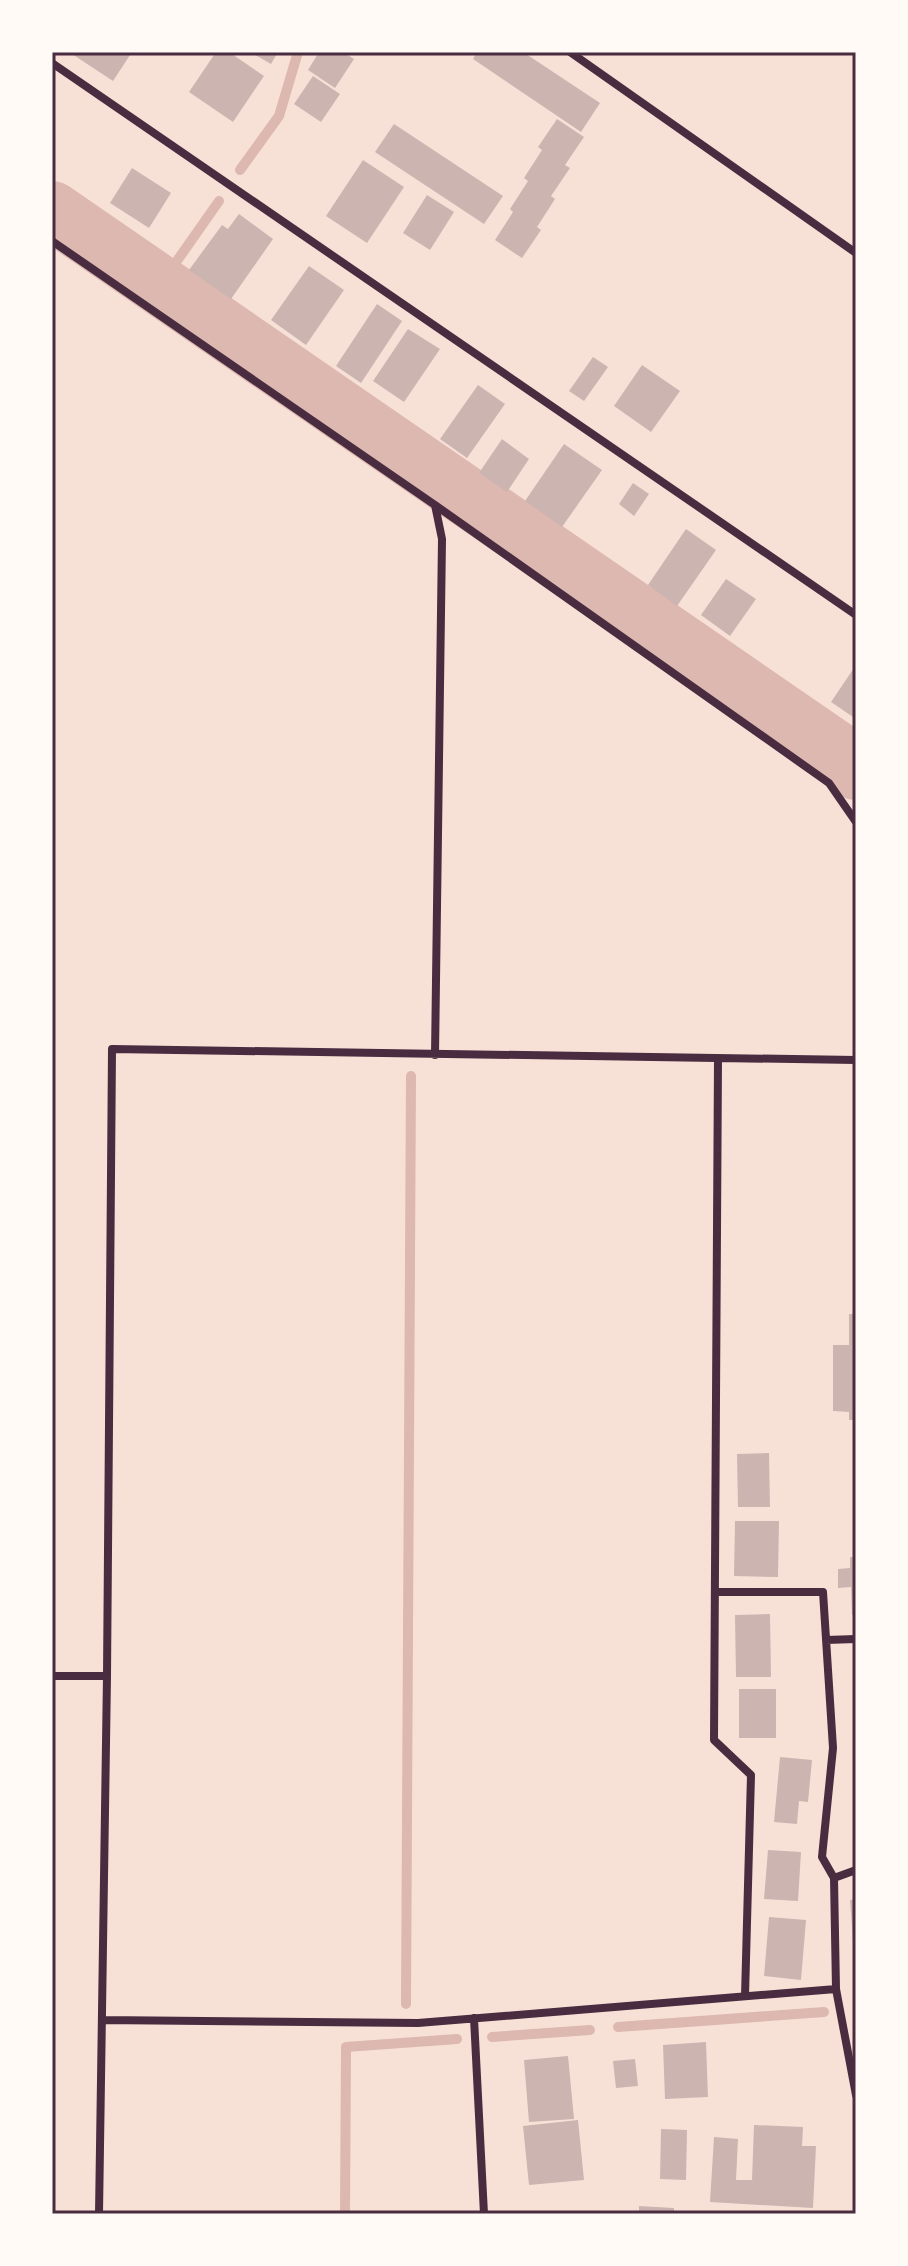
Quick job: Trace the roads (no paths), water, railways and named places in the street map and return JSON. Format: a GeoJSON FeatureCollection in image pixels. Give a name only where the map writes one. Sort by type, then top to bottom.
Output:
{"type":"FeatureCollection","features":[{"type":"Feature","properties":{"kind":"street"},"geometry":{"type":"LineString","coordinates":[[570,52],[856,253]]}},
{"type":"Feature","properties":{"kind":"street"},"geometry":{"type":"LineString","coordinates":[[52,63],[856,615]]}},
{"type":"Feature","properties":{"kind":"street"},"geometry":{"type":"LineString","coordinates":[[52,241],[435,505],[829,783],[856,822]]}},
{"type":"Feature","properties":{"kind":"street"},"geometry":{"type":"LineString","coordinates":[[435,505],[442,539],[435,1055]]}},
{"type":"Feature","properties":{"kind":"street"},"geometry":{"type":"LineString","coordinates":[[99,2214],[112,1049],[856,1060]]}},
{"type":"Feature","properties":{"kind":"street"},"geometry":{"type":"LineString","coordinates":[[718,1059],[714,1740],[751,1775],[745,1996]]}},
{"type":"Feature","properties":{"kind":"street"},"geometry":{"type":"LineString","coordinates":[[715,1592],[823,1592],[833,1748],[822,1857],[834,1878],[836,1989],[856,2095]]}},
{"type":"Feature","properties":{"kind":"street"},"geometry":{"type":"LineString","coordinates":[[826,1640],[856,1639]]}},
{"type":"Feature","properties":{"kind":"street"},"geometry":{"type":"LineString","coordinates":[[52,1676],[107,1676]]}},
{"type":"Feature","properties":{"kind":"street"},"geometry":{"type":"LineString","coordinates":[[834,1878],[856,1870]]}},
{"type":"Feature","properties":{"kind":"street"},"geometry":{"type":"LineString","coordinates":[[102,2020],[418,2023],[836,1989]]}},
{"type":"Feature","properties":{"kind":"street"},"geometry":{"type":"LineString","coordinates":[[474,2018],[484,2214]]}},
{"type":"Feature","properties":{"kind":"waterway"},"geometry":{"type":"LineString","coordinates":[[240,170],[279,116],[298,52]]}},
{"type":"Feature","properties":{"kind":"waterway"},"geometry":{"type":"LineString","coordinates":[[160,285],[219,201]]}},
{"type":"Feature","properties":{"kind":"waterway"},"geometry":{"type":"LineString","coordinates":[[52,211],[845,757],[856,770]]}},
{"type":"Feature","properties":{"kind":"waterway"},"geometry":{"type":"LineString","coordinates":[[406,2004],[411,1076]]}},
{"type":"Feature","properties":{"kind":"waterway"},"geometry":{"type":"LineString","coordinates":[[618,2027],[824,2012]]}},
{"type":"Feature","properties":{"kind":"waterway"},"geometry":{"type":"LineString","coordinates":[[492,2037],[590,2030]]}},
{"type":"Feature","properties":{"kind":"waterway"},"geometry":{"type":"LineString","coordinates":[[345,2214],[346,2047],[457,2039]]}}]}
